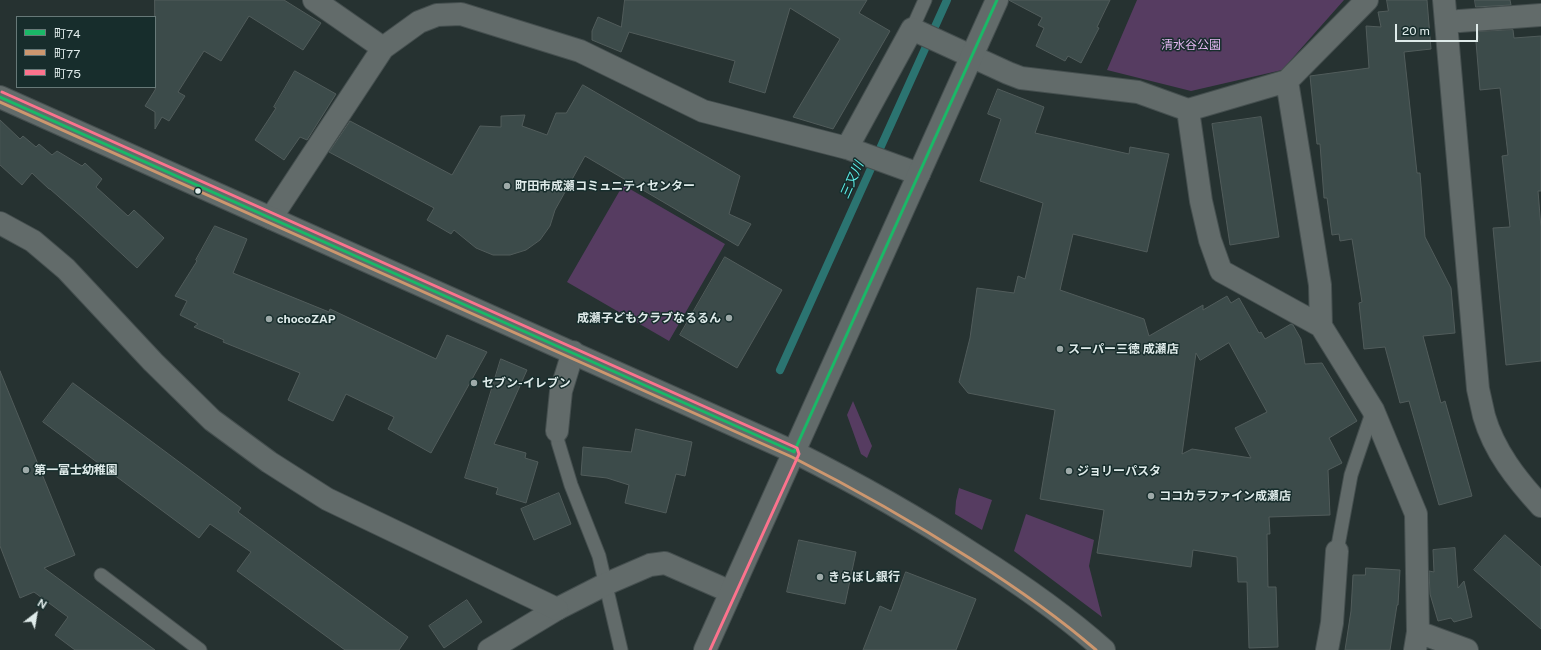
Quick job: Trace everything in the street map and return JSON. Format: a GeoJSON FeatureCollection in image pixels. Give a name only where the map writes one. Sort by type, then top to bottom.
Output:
{"type":"FeatureCollection","features":[{"type":"Feature","properties":{"kind":"street"},"geometry":{"type":"LineString","coordinates":[[314,0],[383,48]]}},
{"type":"Feature","properties":{"kind":"street"},"geometry":{"type":"LineString","coordinates":[[704,650],[997,0]]}},
{"type":"Feature","properties":{"kind":"street"},"geometry":{"type":"LineString","coordinates":[[852,150],[914,30],[1021,78],[1138,92],[1188,110],[1287,81],[1367,0]]}},
{"type":"Feature","properties":{"kind":"street"},"geometry":{"type":"LineString","coordinates":[[1444,0],[1478,389],[1484,417],[1496,447],[1511,471],[1541,506]]}},
{"type":"Feature","properties":{"kind":"street"},"geometry":{"type":"LineString","coordinates":[[271,218],[383,48],[419,22],[437,15],[460,14],[580,51],[703,111],[852,150],[919,174]]}},
{"type":"Feature","properties":{"kind":"street"},"geometry":{"type":"LineString","coordinates":[[1446,22],[1541,15]]}},
{"type":"Feature","properties":{"kind":"street"},"geometry":{"type":"LineString","coordinates":[[1287,81],[1320,285],[1321,326]]}},
{"type":"Feature","properties":{"kind":"street"},"geometry":{"type":"LineString","coordinates":[[0,97],[573,352],[794,452],[846,478],[920,520],[1004,573],[1056,610],[1104,650]]}},
{"type":"Feature","properties":{"kind":"street"},"geometry":{"type":"LineString","coordinates":[[1188,110],[1201,201],[1210,240],[1221,271],[1321,326],[1373,410],[1416,514],[1417,641],[1467,650]]}},
{"type":"Feature","properties":{"kind":"street"},"geometry":{"type":"LineString","coordinates":[[0,223],[33,241],[66,269],[153,362],[212,420],[269,462],[327,499],[557,609]]}},
{"type":"Feature","properties":{"kind":"street"},"geometry":{"type":"LineString","coordinates":[[558,431],[561,391],[573,352]]}},
{"type":"Feature","properties":{"kind":"street"},"geometry":{"type":"LineString","coordinates":[[1328,650],[1332,623],[1337,551]]}},
{"type":"Feature","properties":{"kind":"street"},"geometry":{"type":"LineString","coordinates":[[489,650],[557,609],[606,584],[650,565],[665,563],[731,592]]}},
{"type":"Feature","properties":{"kind":"lane"},"geometry":{"type":"LineString","coordinates":[[914,30],[924,0]]}},
{"type":"Feature","properties":{"kind":"lane"},"geometry":{"type":"LineString","coordinates":[[1337,551],[1351,475],[1373,410]]}},
{"type":"Feature","properties":{"kind":"lane"},"geometry":{"type":"LineString","coordinates":[[558,431],[558,442],[571,485],[599,556],[621,650]]}},
{"type":"Feature","properties":{"kind":"lane"},"geometry":{"type":"LineString","coordinates":[[102,575],[200,650]]}},
{"type":"Feature","properties":{"kind":"green space","name":"清水谷公園"},"geometry":{"type":"Polygon","coordinates":[[[1137,0],[1344,0],[1282,70],[1191,91],[1107,70],[1137,0]]]}},
{"type":"Feature","properties":{"kind":"green space"},"geometry":{"type":"Polygon","coordinates":[[[623,185],[725,244],[669,341],[567,282],[623,185]]]}},
{"type":"Feature","properties":{"kind":"green space"},"geometry":{"type":"Polygon","coordinates":[[[853,401],[872,446],[867,458],[861,454],[847,415],[853,401]]]}},
{"type":"Feature","properties":{"kind":"green space"},"geometry":{"type":"Polygon","coordinates":[[[959,488],[992,500],[982,530],[955,514],[959,488]]]}},
{"type":"Feature","properties":{"kind":"green space"},"geometry":{"type":"Polygon","coordinates":[[[1026,514],[1094,540],[1089,566],[1102,617],[1014,551],[1026,514]]]}},
{"type":"Feature","properties":{"kind":"building"},"geometry":{"type":"Polygon","coordinates":[[[155,0],[284,0],[321,23],[303,50],[249,16],[221,61],[204,51],[178,92],[185,96],[169,121],[162,117],[155,129],[155,112],[145,106],[156,88],[155,0]]]}},
{"type":"Feature","properties":{"kind":"building"},"geometry":{"type":"Polygon","coordinates":[[[625,0],[867,0],[859,13],[890,31],[833,129],[793,117],[840,39],[790,8],[765,93],[729,82],[735,61],[629,32],[621,52],[592,40],[592,31],[598,17],[621,27],[625,0]]]}},
{"type":"Feature","properties":{"kind":"building"},"geometry":{"type":"Polygon","coordinates":[[[1009,0],[1110,0],[1097,27],[1099,28],[1081,63],[1068,56],[1065,61],[1036,46],[1044,28],[1038,25],[1042,18],[1009,0]]]}},
{"type":"Feature","properties":{"kind":"building"},"geometry":{"type":"Polygon","coordinates":[[[1387,0],[1427,0],[1431,49],[1404,52],[1417,173],[1420,173],[1425,237],[1451,288],[1455,333],[1423,336],[1441,403],[1445,401],[1472,496],[1439,505],[1409,401],[1400,403],[1385,347],[1364,349],[1359,303],[1362,302],[1352,239],[1340,241],[1339,234],[1332,235],[1327,198],[1324,198],[1320,144],[1317,144],[1310,76],[1369,68],[1366,26],[1381,27],[1378,12],[1388,11],[1387,0]]]}},
{"type":"Feature","properties":{"kind":"building"},"geometry":{"type":"Polygon","coordinates":[[[1475,0],[1510,0],[1511,5],[1476,7],[1475,0]]]}},
{"type":"Feature","properties":{"kind":"building"},"geometry":{"type":"Polygon","coordinates":[[[1513,30],[1514,38],[1541,36],[1541,191],[1538,191],[1541,228],[1541,361],[1506,365],[1493,228],[1510,227],[1502,156],[1508,155],[1500,88],[1480,90],[1476,42],[1479,41],[1478,32],[1513,30]]]}},
{"type":"Feature","properties":{"kind":"building"},"geometry":{"type":"Polygon","coordinates":[[[295,71],[336,94],[307,140],[300,137],[284,160],[255,140],[276,108],[274,107],[295,71]]]}},
{"type":"Feature","properties":{"kind":"building"},"geometry":{"type":"Polygon","coordinates":[[[583,85],[740,176],[729,214],[751,224],[738,246],[585,156],[555,210],[550,226],[540,240],[526,250],[510,255],[493,255],[476,248],[454,230],[451,234],[427,220],[434,208],[329,152],[350,121],[452,175],[480,126],[501,127],[501,116],[525,115],[522,126],[547,135],[556,113],[566,113],[583,85]]]}},
{"type":"Feature","properties":{"kind":"building"},"geometry":{"type":"Polygon","coordinates":[[[998,89],[1044,107],[1035,133],[1129,154],[1130,147],[1169,154],[1147,252],[1073,234],[1060,290],[1144,319],[1149,336],[1203,305],[1203,310],[1227,296],[1231,303],[1239,298],[1259,333],[1261,332],[1265,339],[1291,324],[1293,325],[1301,339],[1305,364],[1322,363],[1357,421],[1329,438],[1342,463],[1328,470],[1330,515],[1269,517],[1270,534],[1267,534],[1268,587],[1276,587],[1278,647],[1249,648],[1247,582],[1238,582],[1237,557],[1193,550],[1191,567],[1097,553],[1104,510],[1040,499],[1055,410],[968,393],[959,382],[970,338],[977,288],[1014,293],[1018,276],[1025,279],[1043,203],[980,181],[1001,119],[988,114],[998,89]],[[1229,343],[1200,360],[1196,353],[1182,454],[1192,449],[1251,458],[1235,428],[1267,412],[1229,343]]]}},
{"type":"Feature","properties":{"kind":"building"},"geometry":{"type":"Polygon","coordinates":[[[1261,117],[1279,237],[1230,245],[1212,124],[1261,117]]]}},
{"type":"Feature","properties":{"kind":"building"},"geometry":{"type":"Polygon","coordinates":[[[0,120],[20,139],[23,136],[36,147],[39,144],[52,155],[57,151],[82,166],[85,163],[102,179],[96,187],[128,216],[134,210],[164,238],[137,268],[32,173],[22,185],[0,165],[0,120]]]}},
{"type":"Feature","properties":{"kind":"building"},"geometry":{"type":"Polygon","coordinates":[[[215,226],[247,239],[233,273],[329,312],[330,309],[436,359],[447,335],[487,352],[431,453],[388,429],[394,417],[346,394],[333,421],[288,400],[300,373],[223,342],[224,340],[194,327],[198,324],[180,315],[187,301],[175,296],[197,261],[196,260],[215,226]]]}},
{"type":"Feature","properties":{"kind":"building"},"geometry":{"type":"Polygon","coordinates":[[[725,257],[782,290],[737,368],[680,335],[725,257]]]}},
{"type":"Feature","properties":{"kind":"building"},"geometry":{"type":"Polygon","coordinates":[[[501,359],[527,370],[494,444],[526,453],[525,458],[538,462],[526,503],[496,494],[498,488],[465,478],[501,359]]]}},
{"type":"Feature","properties":{"kind":"building","name":"第一富士幼稚園"},"geometry":{"type":"Polygon","coordinates":[[[0,371],[75,555],[44,568],[155,650],[75,650],[55,635],[68,617],[34,592],[20,598],[0,546],[0,371]]]}},
{"type":"Feature","properties":{"kind":"building"},"geometry":{"type":"Polygon","coordinates":[[[73,383],[241,508],[238,512],[408,637],[399,650],[345,650],[237,571],[251,552],[210,524],[199,538],[43,422],[73,383]]]}},
{"type":"Feature","properties":{"kind":"building"},"geometry":{"type":"Polygon","coordinates":[[[636,429],[692,442],[685,476],[676,474],[666,513],[625,503],[629,485],[607,478],[581,475],[583,447],[631,452],[636,429]]]}},
{"type":"Feature","properties":{"kind":"building"},"geometry":{"type":"Polygon","coordinates":[[[559,493],[571,524],[534,540],[521,509],[559,493]]]}},
{"type":"Feature","properties":{"kind":"building"},"geometry":{"type":"Polygon","coordinates":[[[1505,535],[1541,567],[1541,629],[1474,570],[1505,535]]]}},
{"type":"Feature","properties":{"kind":"building"},"geometry":{"type":"Polygon","coordinates":[[[799,540],[856,552],[845,604],[787,592],[799,540]]]}},
{"type":"Feature","properties":{"kind":"building"},"geometry":{"type":"Polygon","coordinates":[[[1455,548],[1458,588],[1464,581],[1472,617],[1454,622],[1451,618],[1438,621],[1430,594],[1429,571],[1434,572],[1433,550],[1455,548]]]}},
{"type":"Feature","properties":{"kind":"building"},"geometry":{"type":"Polygon","coordinates":[[[1366,568],[1400,570],[1398,605],[1390,650],[1345,650],[1351,611],[1353,575],[1365,575],[1366,568]]]}},
{"type":"Feature","properties":{"kind":"building"},"geometry":{"type":"Polygon","coordinates":[[[906,572],[976,599],[956,650],[863,650],[880,606],[891,611],[906,572]]]}},
{"type":"Feature","properties":{"kind":"building"},"geometry":{"type":"Polygon","coordinates":[[[467,600],[482,622],[444,648],[429,626],[467,600]]]}},
{"type":"Feature","properties":{"kind":"waterway","name":"三又川"},"geometry":{"type":"LineString","coordinates":[[780,370],[947,0]]}},
{"type":"Feature","properties":{"kind":"transit line","name":"町74"},"geometry":{"type":"LineString","coordinates":[[0,97],[794,452],[997,0]]}},
{"type":"Feature","properties":{"kind":"transit line","name":"町75"},"geometry":{"type":"LineString","coordinates":[[2,92],[797,448],[799,454],[710,650]]}},
{"type":"Feature","properties":{"kind":"transit line","name":"町77"},"geometry":{"type":"LineString","coordinates":[[0,102],[792,457],[883,506],[971,559],[1035,602],[1096,650]]}},
{"type":"Feature","properties":{"kind":"place","name":"町田市成瀬コミュニティセンター"},"geometry":{"type":"Point","coordinates":[507,186]}},
{"type":"Feature","properties":{"kind":"place","name":"成瀬子どもクラブなるるん"},"geometry":{"type":"Point","coordinates":[729,318]}},
{"type":"Feature","properties":{"kind":"place","name":"chocoZAP"},"geometry":{"type":"Point","coordinates":[269,319]}},
{"type":"Feature","properties":{"kind":"place","name":"スーパー三徳 成瀬店"},"geometry":{"type":"Point","coordinates":[1060,349]}},
{"type":"Feature","properties":{"kind":"place","name":"セブン-イレブン"},"geometry":{"type":"Point","coordinates":[474,383]}},
{"type":"Feature","properties":{"kind":"place","name":"第一富士幼稚園"},"geometry":{"type":"Point","coordinates":[26,470]}},
{"type":"Feature","properties":{"kind":"place","name":"ジョリーパスタ"},"geometry":{"type":"Point","coordinates":[1069,471]}},
{"type":"Feature","properties":{"kind":"place","name":"ココカラファイン成瀬店"},"geometry":{"type":"Point","coordinates":[1151,496]}},
{"type":"Feature","properties":{"kind":"place","name":"きらぼし銀行"},"geometry":{"type":"Point","coordinates":[820,577]}}]}
